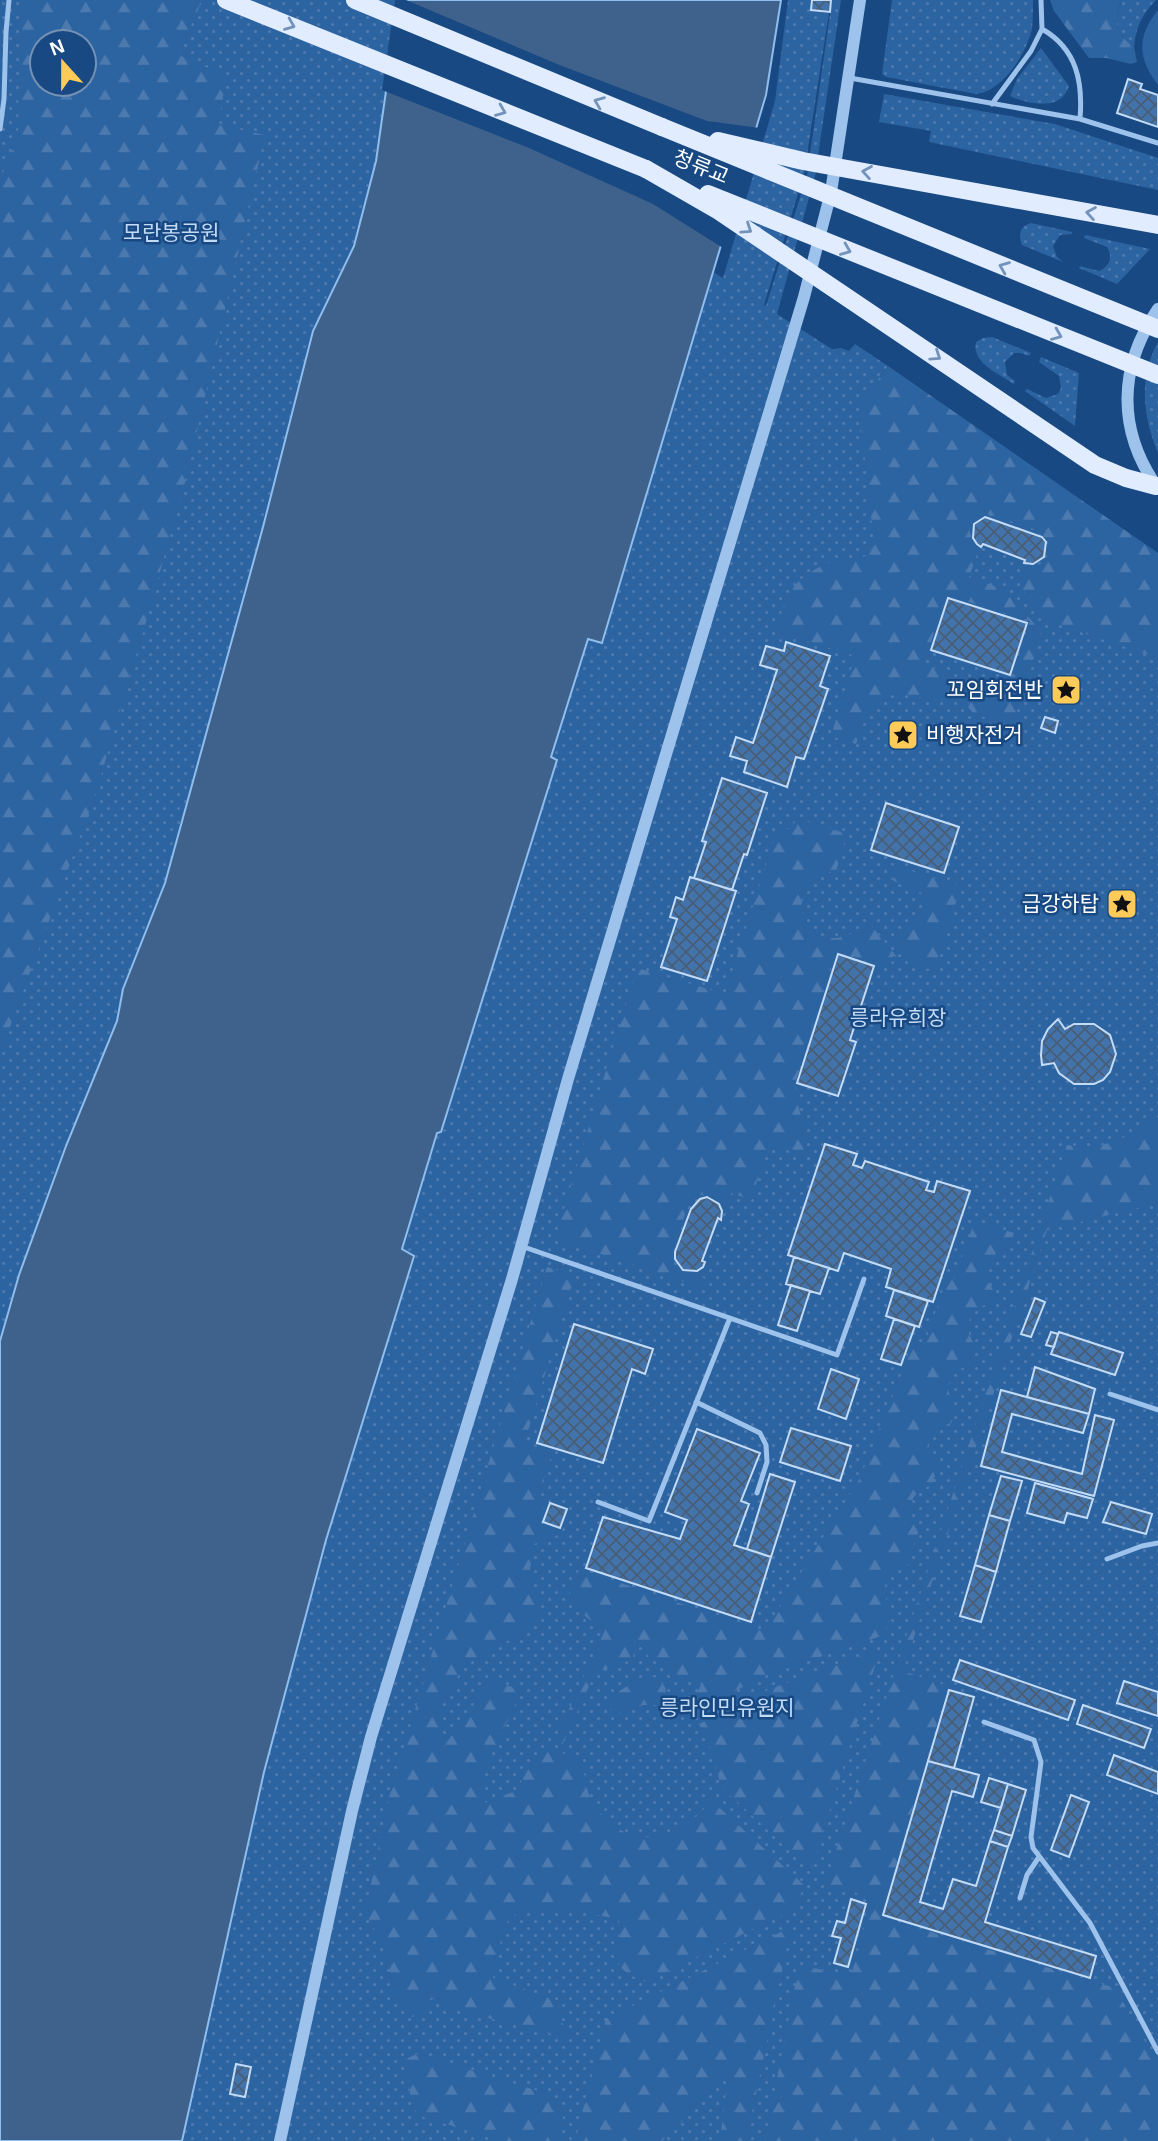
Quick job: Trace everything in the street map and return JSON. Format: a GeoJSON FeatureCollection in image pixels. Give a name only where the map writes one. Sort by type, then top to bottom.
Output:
{"type":"FeatureCollection","features":[{"type":"Feature","properties":{"kind":"main road","name":"청류교"},"geometry":{"type":"LineString","coordinates":[[226,0],[1158,375]]}},
{"type":"Feature","properties":{"kind":"main road","name":"청류교"},"geometry":{"type":"LineString","coordinates":[[355,0],[1158,330]]}},
{"type":"Feature","properties":{"kind":"main road"},"geometry":{"type":"LineString","coordinates":[[662,127],[803,161],[1158,225]]}},
{"type":"Feature","properties":{"kind":"main road"},"geometry":{"type":"LineString","coordinates":[[646,170],[719,211],[1095,464],[1126,478],[1157,487]]}},
{"type":"Feature","properties":{"kind":"street"},"geometry":{"type":"LineString","coordinates":[[280,2141],[346,1838],[371,1737],[521,1246],[568,1079],[803,297],[831,192],[860,0]]}},
{"type":"Feature","properties":{"kind":"street"},"geometry":{"type":"LineString","coordinates":[[1157,487],[1136,449],[1127,407],[1128,386],[1137,344],[1158,309]]}},
{"type":"Feature","properties":{"kind":"lane"},"geometry":{"type":"LineString","coordinates":[[0,129],[9,0]]}},
{"type":"Feature","properties":{"kind":"lane"},"geometry":{"type":"LineString","coordinates":[[992,104],[1031,51],[1042,29],[1041,0]]}},
{"type":"Feature","properties":{"kind":"lane"},"geometry":{"type":"LineString","coordinates":[[1042,29],[1063,44],[1077,71],[1082,92],[1080,119]]}},
{"type":"Feature","properties":{"kind":"lane"},"geometry":{"type":"LineString","coordinates":[[850,78],[1080,119],[1158,143]]}},
{"type":"Feature","properties":{"kind":"lane"},"geometry":{"type":"LineString","coordinates":[[521,1246],[837,1355],[864,1279]]}},
{"type":"Feature","properties":{"kind":"lane"},"geometry":{"type":"LineString","coordinates":[[598,1502],[649,1521],[730,1318]]}},
{"type":"Feature","properties":{"kind":"lane"},"geometry":{"type":"LineString","coordinates":[[1110,1394],[1158,1410]]}},
{"type":"Feature","properties":{"kind":"lane"},"geometry":{"type":"LineString","coordinates":[[696,1402],[760,1433],[766,1445],[767,1462],[757,1493]]}},
{"type":"Feature","properties":{"kind":"lane"},"geometry":{"type":"LineString","coordinates":[[1107,1559],[1158,1543]]}},
{"type":"Feature","properties":{"kind":"lane"},"geometry":{"type":"LineString","coordinates":[[984,1722],[1034,1740],[1041,1762],[1031,1837],[1033,1848],[1090,1923],[1158,2052]]}},
{"type":"Feature","properties":{"kind":"lane"},"geometry":{"type":"LineString","coordinates":[[1020,1898],[1027,1875],[1039,1857]]}},
{"type":"Feature","properties":{"kind":"green space","name":"모란봉공원"},"geometry":{"type":"Polygon","coordinates":[[[0,0],[399,0],[376,161],[354,246],[313,331],[263,527],[165,883],[123,989],[117,1021],[66,1146],[19,1275],[0,1341],[0,0]]]}},
{"type":"Feature","properties":{"kind":"green space"},"geometry":{"type":"Polygon","coordinates":[[[21,0],[202,0],[179,55],[226,76],[219,125],[265,135],[187,475],[146,622],[95,796],[0,1054],[0,179],[13,150],[18,130],[21,0]]]}},
{"type":"Feature","properties":{"kind":"green space","name":"릉라인민유원지"},"geometry":{"type":"Polygon","coordinates":[[[788,0],[811,0],[810,11],[829,13],[804,174],[764,305],[766,306],[807,175],[832,0],[841,0],[815,176],[777,314],[832,349],[849,351],[855,344],[888,366],[878,379],[1158,563],[1158,2141],[182,2141],[264,1772],[326,1540],[414,1257],[402,1249],[556,760],[551,758],[588,638],[603,643],[713,272],[723,278],[775,101],[788,0]]]}},
{"type":"Feature","properties":{"kind":"green space"},"geometry":{"type":"Polygon","coordinates":[[[892,0],[1033,0],[1032,29],[1025,49],[1012,70],[986,91],[976,94],[886,77],[882,74],[892,0]]]}},
{"type":"Feature","properties":{"kind":"green space"},"geometry":{"type":"Polygon","coordinates":[[[1050,0],[1122,0],[1117,15],[1119,32],[1134,47],[1137,62],[1131,64],[1106,58],[1089,58],[1054,11],[1050,0]]]}},
{"type":"Feature","properties":{"kind":"green space"},"geometry":{"type":"Polygon","coordinates":[[[1122,0],[1156,0],[1140,21],[1134,47],[1119,32],[1117,15],[1122,0]]]}},
{"type":"Feature","properties":{"kind":"green space"},"geometry":{"type":"Polygon","coordinates":[[[1158,10],[1158,85],[1146,66],[1142,48],[1146,29],[1158,10]]]}},
{"type":"Feature","properties":{"kind":"green space"},"geometry":{"type":"Polygon","coordinates":[[[1041,48],[1069,86],[1065,94],[1052,103],[1044,104],[1026,102],[1010,96],[1017,79],[1041,48]]]}},
{"type":"Feature","properties":{"kind":"green space"},"geometry":{"type":"Polygon","coordinates":[[[884,94],[1055,124],[1158,158],[1158,190],[929,142],[931,131],[879,122],[884,94]]]}},
{"type":"Feature","properties":{"kind":"green space"},"geometry":{"type":"Polygon","coordinates":[[[1031,223],[1072,232],[1060,235],[1053,246],[1057,257],[1063,262],[1022,245],[1021,231],[1031,223]]]}},
{"type":"Feature","properties":{"kind":"green space"},"geometry":{"type":"Polygon","coordinates":[[[1085,235],[1150,249],[1117,284],[1079,268],[1080,266],[1099,271],[1106,267],[1110,258],[1107,247],[1084,238],[1085,235]]]}},
{"type":"Feature","properties":{"kind":"green space"},"geometry":{"type":"Polygon","coordinates":[[[992,337],[1031,353],[1029,356],[1014,353],[1005,362],[1007,375],[1015,381],[1014,384],[987,367],[978,356],[976,342],[992,337]]]}},
{"type":"Feature","properties":{"kind":"green space"},"geometry":{"type":"Polygon","coordinates":[[[1158,342],[1158,453],[1146,412],[1145,383],[1147,369],[1158,342]]]}},
{"type":"Feature","properties":{"kind":"green space"},"geometry":{"type":"Polygon","coordinates":[[[1041,357],[1079,373],[1075,426],[1025,391],[1027,389],[1046,398],[1058,394],[1061,388],[1059,376],[1039,362],[1041,357]]]}},
{"type":"Feature","properties":{"kind":"green space"},"geometry":{"type":"Polygon","coordinates":[[[888,366],[1158,553],[1158,658],[1045,620],[1020,586],[1028,567],[1045,560],[1049,542],[1037,530],[985,513],[972,522],[969,530],[974,545],[979,549],[969,577],[1003,589],[1041,631],[1012,726],[974,714],[968,707],[970,697],[977,687],[1008,690],[1030,621],[946,595],[924,664],[953,677],[948,699],[940,703],[911,696],[891,695],[882,698],[867,712],[856,744],[831,736],[855,656],[778,632],[786,600],[797,583],[830,562],[864,557],[874,545],[858,417],[863,399],[888,366]]]}},
{"type":"Feature","properties":{"kind":"green space"},"geometry":{"type":"Polygon","coordinates":[[[796,818],[847,834],[836,871],[819,876],[808,886],[802,899],[802,912],[807,924],[816,933],[829,938],[852,933],[867,920],[897,957],[893,956],[890,968],[835,952],[795,1084],[807,1138],[802,1155],[769,1144],[751,1200],[731,1193],[727,1203],[693,1192],[667,1265],[704,1278],[700,1287],[562,1241],[557,1232],[637,968],[725,994],[778,826],[792,830],[796,818]]]}},
{"type":"Feature","properties":{"kind":"green space"},"geometry":{"type":"Polygon","coordinates":[[[892,865],[961,886],[935,968],[925,969],[908,963],[895,939],[920,915],[924,894],[894,881],[889,874],[892,865]]]}},
{"type":"Feature","properties":{"kind":"green space"},"geometry":{"type":"Polygon","coordinates":[[[1151,1117],[1158,1119],[1158,1203],[1047,1230],[903,1671],[948,1686],[881,1917],[1115,1988],[1158,2065],[1158,2141],[765,2141],[799,1965],[851,1976],[872,1900],[825,1885],[1067,1145],[1092,1146],[1113,1142],[1151,1117]]]}},
{"type":"Feature","properties":{"kind":"green space"},"geometry":{"type":"Polygon","coordinates":[[[975,1221],[1014,1233],[1009,1249],[994,1255],[987,1267],[986,1278],[995,1293],[991,1303],[977,1310],[969,1320],[969,1334],[977,1347],[971,1365],[957,1372],[950,1382],[950,1396],[958,1409],[951,1423],[937,1430],[930,1441],[930,1454],[938,1467],[932,1485],[918,1492],[911,1503],[911,1516],[919,1530],[907,1566],[898,1567],[886,1579],[884,1596],[893,1610],[884,1635],[767,1675],[686,1715],[701,1685],[682,1678],[649,1657],[635,1639],[633,1659],[595,1673],[562,1745],[555,1740],[605,1630],[581,1612],[570,1593],[568,1585],[580,1569],[764,1632],[860,1478],[913,1344],[924,1345],[947,1278],[954,1279],[975,1221]]]}},
{"type":"Feature","properties":{"kind":"green space"},"geometry":{"type":"Polygon","coordinates":[[[547,1267],[575,1275],[524,1444],[552,1453],[536,1505],[544,1508],[539,1524],[561,1531],[556,1536],[534,1544],[529,1575],[541,1604],[537,1624],[464,1666],[443,1700],[442,1748],[466,1717],[489,1680],[522,1690],[483,1772],[485,1803],[518,1790],[525,1770],[553,1747],[583,1770],[590,1797],[601,1814],[629,1834],[644,1837],[673,1832],[687,1824],[711,1800],[804,1885],[796,1908],[646,1982],[632,1976],[619,1964],[619,1919],[563,1909],[547,1911],[524,1907],[504,1925],[493,1978],[552,1999],[562,2006],[561,2021],[569,2032],[568,2038],[449,2008],[431,1998],[421,2014],[412,2017],[399,2004],[385,1952],[365,1913],[388,1801],[547,1267]]]}},
{"type":"Feature","properties":{"kind":"green space"},"geometry":{"type":"Polygon","coordinates":[[[880,1650],[811,1870],[720,1786],[710,1746],[699,1724],[770,1689],[880,1650]]]}},
{"type":"Feature","properties":{"kind":"green space"},"geometry":{"type":"Polygon","coordinates":[[[657,1677],[665,1687],[669,1708],[638,1706],[609,1719],[613,1695],[637,1680],[657,1677]]]}},
{"type":"Feature","properties":{"kind":"green space"},"geometry":{"type":"Polygon","coordinates":[[[791,1927],[746,2141],[720,2141],[728,2076],[662,2141],[575,2141],[606,2019],[791,1927]]]}},
{"type":"Feature","properties":{"kind":"green space"},"geometry":{"type":"Polygon","coordinates":[[[417,2054],[555,2096],[553,2106],[565,2108],[558,2141],[501,2141],[417,2115],[403,2060],[417,2054]]]}},
{"type":"Feature","properties":{"kind":"shaded area"},"geometry":{"type":"Polygon","coordinates":[[[399,0],[781,0],[766,95],[602,643],[588,639],[551,757],[557,760],[402,1249],[414,1256],[326,1540],[264,1772],[182,2141],[0,2141],[0,1341],[19,1275],[66,1146],[117,1021],[123,989],[165,883],[263,527],[313,331],[354,246],[376,161],[399,0]]]}},
{"type":"Feature","properties":{"kind":"pier"},"geometry":{"type":"Polygon","coordinates":[[[395,0],[406,0],[557,64],[707,121],[760,128],[723,248],[653,204],[529,148],[382,90],[395,0]]]}},
{"type":"Feature","properties":{"kind":"building"},"geometry":{"type":"Polygon","coordinates":[[[812,0],[831,0],[830,12],[811,10],[812,0]]]}},
{"type":"Feature","properties":{"kind":"building"},"geometry":{"type":"Polygon","coordinates":[[[1128,79],[1142,84],[1140,89],[1158,95],[1158,127],[1117,113],[1128,79]]]}},
{"type":"Feature","properties":{"kind":"building"},"geometry":{"type":"Polygon","coordinates":[[[985,517],[1042,537],[1046,542],[1044,557],[1033,564],[1024,563],[1025,560],[983,544],[981,547],[973,538],[974,524],[985,517]]]}},
{"type":"Feature","properties":{"kind":"building"},"geometry":{"type":"Polygon","coordinates":[[[948,598],[1027,623],[1010,675],[931,650],[948,598]]]}},
{"type":"Feature","properties":{"kind":"building"},"geometry":{"type":"Polygon","coordinates":[[[786,642],[830,656],[820,686],[828,689],[804,759],[796,757],[787,787],[744,772],[747,761],[730,756],[736,737],[753,743],[777,670],[760,665],[766,646],[784,651],[786,642]]]}},
{"type":"Feature","properties":{"kind":"building"},"geometry":{"type":"Polygon","coordinates":[[[1045,717],[1058,721],[1055,733],[1041,728],[1045,717]]]}},
{"type":"Feature","properties":{"kind":"building"},"geometry":{"type":"Polygon","coordinates":[[[722,778],[767,793],[747,855],[744,854],[732,890],[694,878],[706,842],[702,841],[722,778]]]}},
{"type":"Feature","properties":{"kind":"building"},"geometry":{"type":"Polygon","coordinates":[[[886,803],[959,827],[944,873],[871,850],[886,803]]]}},
{"type":"Feature","properties":{"kind":"building"},"geometry":{"type":"Polygon","coordinates":[[[690,877],[736,891],[707,981],[661,967],[677,919],[670,917],[676,897],[683,900],[690,877]]]}},
{"type":"Feature","properties":{"kind":"building"},"geometry":{"type":"Polygon","coordinates":[[[838,954],[874,966],[850,1040],[856,1042],[838,1096],[797,1083],[838,954]]]}},
{"type":"Feature","properties":{"kind":"building"},"geometry":{"type":"Polygon","coordinates":[[[1058,1019],[1065,1029],[1074,1024],[1094,1024],[1110,1035],[1116,1054],[1110,1072],[1103,1080],[1094,1084],[1074,1084],[1059,1073],[1054,1063],[1042,1065],[1042,1041],[1048,1029],[1058,1019]]]}},
{"type":"Feature","properties":{"kind":"building"},"geometry":{"type":"Polygon","coordinates":[[[825,1144],[857,1154],[853,1165],[862,1168],[865,1161],[929,1182],[926,1190],[934,1192],[937,1181],[970,1191],[933,1302],[886,1287],[891,1269],[844,1253],[838,1271],[788,1255],[825,1144]]]}},
{"type":"Feature","properties":{"kind":"building"},"geometry":{"type":"Polygon","coordinates":[[[707,1197],[719,1204],[722,1211],[721,1220],[718,1218],[702,1261],[705,1262],[703,1267],[697,1271],[683,1270],[675,1259],[675,1252],[691,1209],[700,1199],[707,1197]]]}},
{"type":"Feature","properties":{"kind":"building"},"geometry":{"type":"Polygon","coordinates":[[[794,1257],[829,1268],[820,1294],[786,1284],[794,1257]]]}},
{"type":"Feature","properties":{"kind":"building"},"geometry":{"type":"Polygon","coordinates":[[[791,1285],[810,1291],[797,1331],[778,1325],[791,1285]]]}},
{"type":"Feature","properties":{"kind":"building"},"geometry":{"type":"Polygon","coordinates":[[[894,1290],[928,1301],[919,1327],[886,1316],[894,1290]]]}},
{"type":"Feature","properties":{"kind":"building"},"geometry":{"type":"Polygon","coordinates":[[[1035,1298],[1045,1302],[1031,1337],[1021,1334],[1035,1298]]]}},
{"type":"Feature","properties":{"kind":"building"},"geometry":{"type":"Polygon","coordinates":[[[894,1319],[915,1326],[901,1365],[881,1359],[894,1319]]]}},
{"type":"Feature","properties":{"kind":"building"},"geometry":{"type":"Polygon","coordinates":[[[574,1324],[653,1349],[645,1374],[632,1369],[603,1463],[537,1443],[574,1324]]]}},
{"type":"Feature","properties":{"kind":"building"},"geometry":{"type":"Polygon","coordinates":[[[1051,1332],[1058,1334],[1054,1347],[1046,1345],[1051,1332]]]}},
{"type":"Feature","properties":{"kind":"building"},"geometry":{"type":"Polygon","coordinates":[[[1059,1332],[1123,1353],[1115,1375],[1051,1354],[1059,1332]]]}},
{"type":"Feature","properties":{"kind":"building"},"geometry":{"type":"Polygon","coordinates":[[[1035,1367],[1095,1389],[1089,1414],[1027,1397],[1035,1367]]]}},
{"type":"Feature","properties":{"kind":"building"},"geometry":{"type":"Polygon","coordinates":[[[831,1369],[859,1379],[846,1419],[818,1409],[831,1369]]]}},
{"type":"Feature","properties":{"kind":"building"},"geometry":{"type":"Polygon","coordinates":[[[1001,1390],[1089,1414],[1083,1433],[1012,1414],[1002,1452],[1082,1474],[1095,1415],[1114,1420],[1094,1496],[981,1466],[1001,1390]]]}},
{"type":"Feature","properties":{"kind":"building"},"geometry":{"type":"Polygon","coordinates":[[[791,1428],[851,1446],[840,1481],[780,1462],[791,1428]]]}},
{"type":"Feature","properties":{"kind":"building"},"geometry":{"type":"Polygon","coordinates":[[[697,1429],[760,1453],[741,1501],[749,1504],[734,1545],[771,1557],[751,1622],[586,1568],[603,1517],[680,1539],[687,1520],[665,1512],[697,1429]]]}},
{"type":"Feature","properties":{"kind":"building"},"geometry":{"type":"Polygon","coordinates":[[[770,1474],[795,1482],[771,1557],[747,1549],[770,1474]]]}},
{"type":"Feature","properties":{"kind":"building"},"geometry":{"type":"Polygon","coordinates":[[[1001,1476],[1022,1481],[1010,1521],[989,1515],[1001,1476]]]}},
{"type":"Feature","properties":{"kind":"building"},"geometry":{"type":"Polygon","coordinates":[[[1035,1483],[1093,1499],[1087,1518],[1067,1513],[1064,1523],[1027,1513],[1035,1483]]]}},
{"type":"Feature","properties":{"kind":"building"},"geometry":{"type":"Polygon","coordinates":[[[1111,1502],[1152,1514],[1146,1534],[1103,1522],[1111,1502]]]}},
{"type":"Feature","properties":{"kind":"building"},"geometry":{"type":"Polygon","coordinates":[[[550,1503],[567,1509],[560,1528],[543,1522],[550,1503]]]}},
{"type":"Feature","properties":{"kind":"building"},"geometry":{"type":"Polygon","coordinates":[[[989,1515],[1010,1521],[996,1572],[975,1565],[989,1515]]]}},
{"type":"Feature","properties":{"kind":"building"},"geometry":{"type":"Polygon","coordinates":[[[975,1565],[996,1572],[981,1622],[960,1616],[975,1565]]]}},
{"type":"Feature","properties":{"kind":"building"},"geometry":{"type":"Polygon","coordinates":[[[960,1660],[1075,1700],[1068,1720],[953,1680],[960,1660]]]}},
{"type":"Feature","properties":{"kind":"building"},"geometry":{"type":"Polygon","coordinates":[[[1124,1681],[1158,1692],[1158,1716],[1117,1703],[1124,1681]]]}},
{"type":"Feature","properties":{"kind":"building"},"geometry":{"type":"Polygon","coordinates":[[[949,1690],[974,1697],[954,1768],[928,1761],[949,1690]]]}},
{"type":"Feature","properties":{"kind":"building"},"geometry":{"type":"Polygon","coordinates":[[[1083,1705],[1151,1729],[1144,1748],[1077,1724],[1083,1705]]]}},
{"type":"Feature","properties":{"kind":"building"},"geometry":{"type":"Polygon","coordinates":[[[1114,1755],[1158,1772],[1158,1794],[1107,1775],[1114,1755]]]}},
{"type":"Feature","properties":{"kind":"building"},"geometry":{"type":"Polygon","coordinates":[[[928,1761],[979,1775],[973,1797],[952,1791],[920,1902],[943,1909],[953,1879],[976,1886],[990,1841],[1008,1847],[985,1922],[1096,1956],[1090,1978],[883,1915],[928,1761]]]}},
{"type":"Feature","properties":{"kind":"building"},"geometry":{"type":"Polygon","coordinates":[[[989,1778],[1008,1784],[1001,1808],[981,1802],[989,1778]]]}},
{"type":"Feature","properties":{"kind":"building"},"geometry":{"type":"Polygon","coordinates":[[[1008,1784],[1026,1790],[1012,1836],[994,1830],[1008,1784]]]}},
{"type":"Feature","properties":{"kind":"building"},"geometry":{"type":"Polygon","coordinates":[[[1071,1795],[1089,1802],[1069,1857],[1051,1850],[1071,1795]]]}},
{"type":"Feature","properties":{"kind":"building"},"geometry":{"type":"Polygon","coordinates":[[[994,1830],[1012,1836],[1008,1847],[990,1841],[994,1830]]]}},
{"type":"Feature","properties":{"kind":"building"},"geometry":{"type":"Polygon","coordinates":[[[851,1899],[866,1904],[848,1967],[834,1963],[841,1938],[832,1936],[837,1921],[845,1923],[851,1899]]]}},
{"type":"Feature","properties":{"kind":"building"},"geometry":{"type":"Polygon","coordinates":[[[236,2064],[251,2067],[245,2097],[230,2094],[236,2064]]]}},
{"type":"Feature","properties":{"kind":"place","name":"꼬임회전반"},"geometry":{"type":"Point","coordinates":[1066,690]}},
{"type":"Feature","properties":{"kind":"place","name":"비행자전거"},"geometry":{"type":"Point","coordinates":[903,735]}},
{"type":"Feature","properties":{"kind":"place","name":"급강하탑"},"geometry":{"type":"Point","coordinates":[1122,904]}},
{"type":"Feature","properties":{"kind":"park label","name":"릉라유희장"},"geometry":{"type":"Point","coordinates":[898,1018]}}]}
